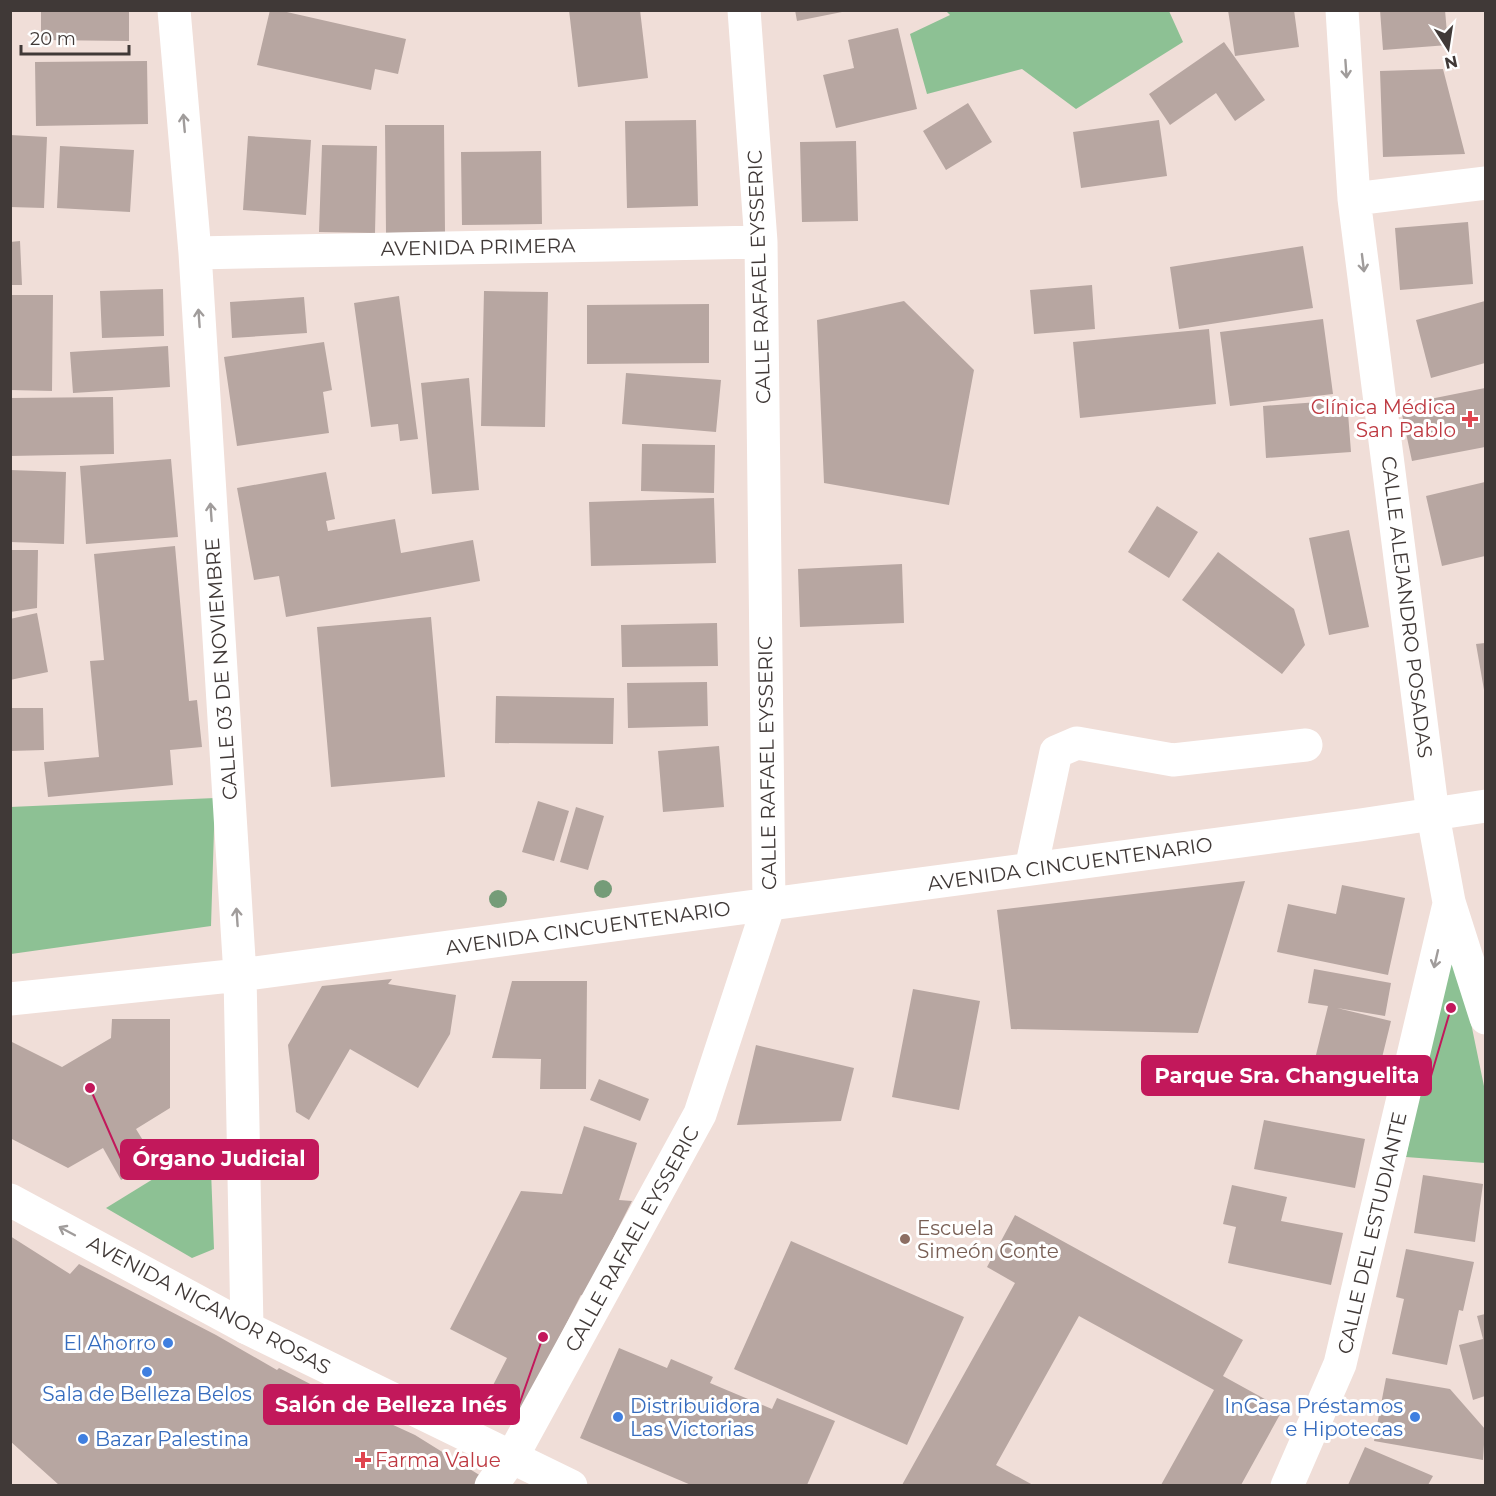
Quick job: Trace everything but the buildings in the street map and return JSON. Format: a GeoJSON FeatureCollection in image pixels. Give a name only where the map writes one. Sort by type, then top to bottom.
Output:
{"type":"FeatureCollection","features":[{"type":"Feature","properties":{"kind":"street","name":"CALLE 03 DE NOVIEMBRE"},"geometry":{"type":"LineString","coordinates":[[174,10],[195,253],[240,975],[248,1328]]}},
{"type":"Feature","properties":{"kind":"street","name":"CALLE RAFAEL EYSSERIC"},"geometry":{"type":"LineString","coordinates":[[492,1485],[512,1457],[700,1114],[769,904],[761,242],[744,10]]}},
{"type":"Feature","properties":{"kind":"street","name":"CALLE ALEJANDRO POSADAS"},"geometry":{"type":"LineString","coordinates":[[1342,10],[1354,199],[1433,815],[1449,902],[1485,1018]]}},
{"type":"Feature","properties":{"kind":"street"},"geometry":{"type":"LineString","coordinates":[[1354,199],[1485,183]]}},
{"type":"Feature","properties":{"kind":"street","name":"AVENIDA PRIMERA"},"geometry":{"type":"LineString","coordinates":[[195,253],[761,242]]}},
{"type":"Feature","properties":{"kind":"street"},"geometry":{"type":"LineString","coordinates":[[1031,869],[1056,752],[1077,743],[1173,760],[1306,745]]}},
{"type":"Feature","properties":{"kind":"street","name":"AVENIDA CINCUENTENARIO"},"geometry":{"type":"LineString","coordinates":[[10,999],[240,975],[1433,815],[1485,806]]}},
{"type":"Feature","properties":{"kind":"street","name":"CALLE DEL ESTUDIANTE"},"geometry":{"type":"LineString","coordinates":[[1287,1485],[1340,1364],[1449,902]]}},
{"type":"Feature","properties":{"kind":"street","name":"AVENIDA NICANOR ROSAS"},"geometry":{"type":"LineString","coordinates":[[10,1200],[248,1328],[572,1485]]}},
{"type":"Feature","properties":{"kind":"green space"},"geometry":{"type":"Polygon","coordinates":[[[946,11],[1169,11],[1183,42],[1076,109],[1022,69],[927,94],[910,34],[950,15],[946,11]]]}},
{"type":"Feature","properties":{"kind":"green space"},"geometry":{"type":"Polygon","coordinates":[[[215,798],[211,926],[11,954],[10,807],[215,798]]]}},
{"type":"Feature","properties":{"kind":"green space"},"geometry":{"type":"Polygon","coordinates":[[[1451,926],[1485,1091],[1485,1163],[1406,1157],[1451,926]]]}},
{"type":"Feature","properties":{"kind":"green space"},"geometry":{"type":"Polygon","coordinates":[[[210,1144],[214,1249],[192,1258],[106,1208],[210,1144]]]}},
{"type":"Feature","properties":{"kind":"place","name":"Clínica Médica San Pablo"},"geometry":{"type":"Point","coordinates":[1470,419]}},
{"type":"Feature","properties":{"kind":"place","name":"Parque Sra. Changuelita"},"geometry":{"type":"Point","coordinates":[1451,1008]}},
{"type":"Feature","properties":{"kind":"place","name":"Órgano Judicial"},"geometry":{"type":"Point","coordinates":[90,1088]}},
{"type":"Feature","properties":{"kind":"place","name":"Escuela Simeón Conte"},"geometry":{"type":"Point","coordinates":[905,1239]}},
{"type":"Feature","properties":{"kind":"place","name":"Salón de Belleza Inés"},"geometry":{"type":"Point","coordinates":[543,1337]}},
{"type":"Feature","properties":{"kind":"place","name":"El Ahorro"},"geometry":{"type":"Point","coordinates":[168,1343]}},
{"type":"Feature","properties":{"kind":"place","name":"Sala de Belleza Belos"},"geometry":{"type":"Point","coordinates":[147,1372]}},
{"type":"Feature","properties":{"kind":"place","name":"Distribuidora Las Victorias"},"geometry":{"type":"Point","coordinates":[618,1417]}},
{"type":"Feature","properties":{"kind":"place","name":"InCasa Préstamos e Hipotecas"},"geometry":{"type":"Point","coordinates":[1415,1417]}},
{"type":"Feature","properties":{"kind":"place","name":"Bazar Palestina"},"geometry":{"type":"Point","coordinates":[83,1439]}},
{"type":"Feature","properties":{"kind":"place","name":"Farma Value"},"geometry":{"type":"Point","coordinates":[363,1460]}}]}
